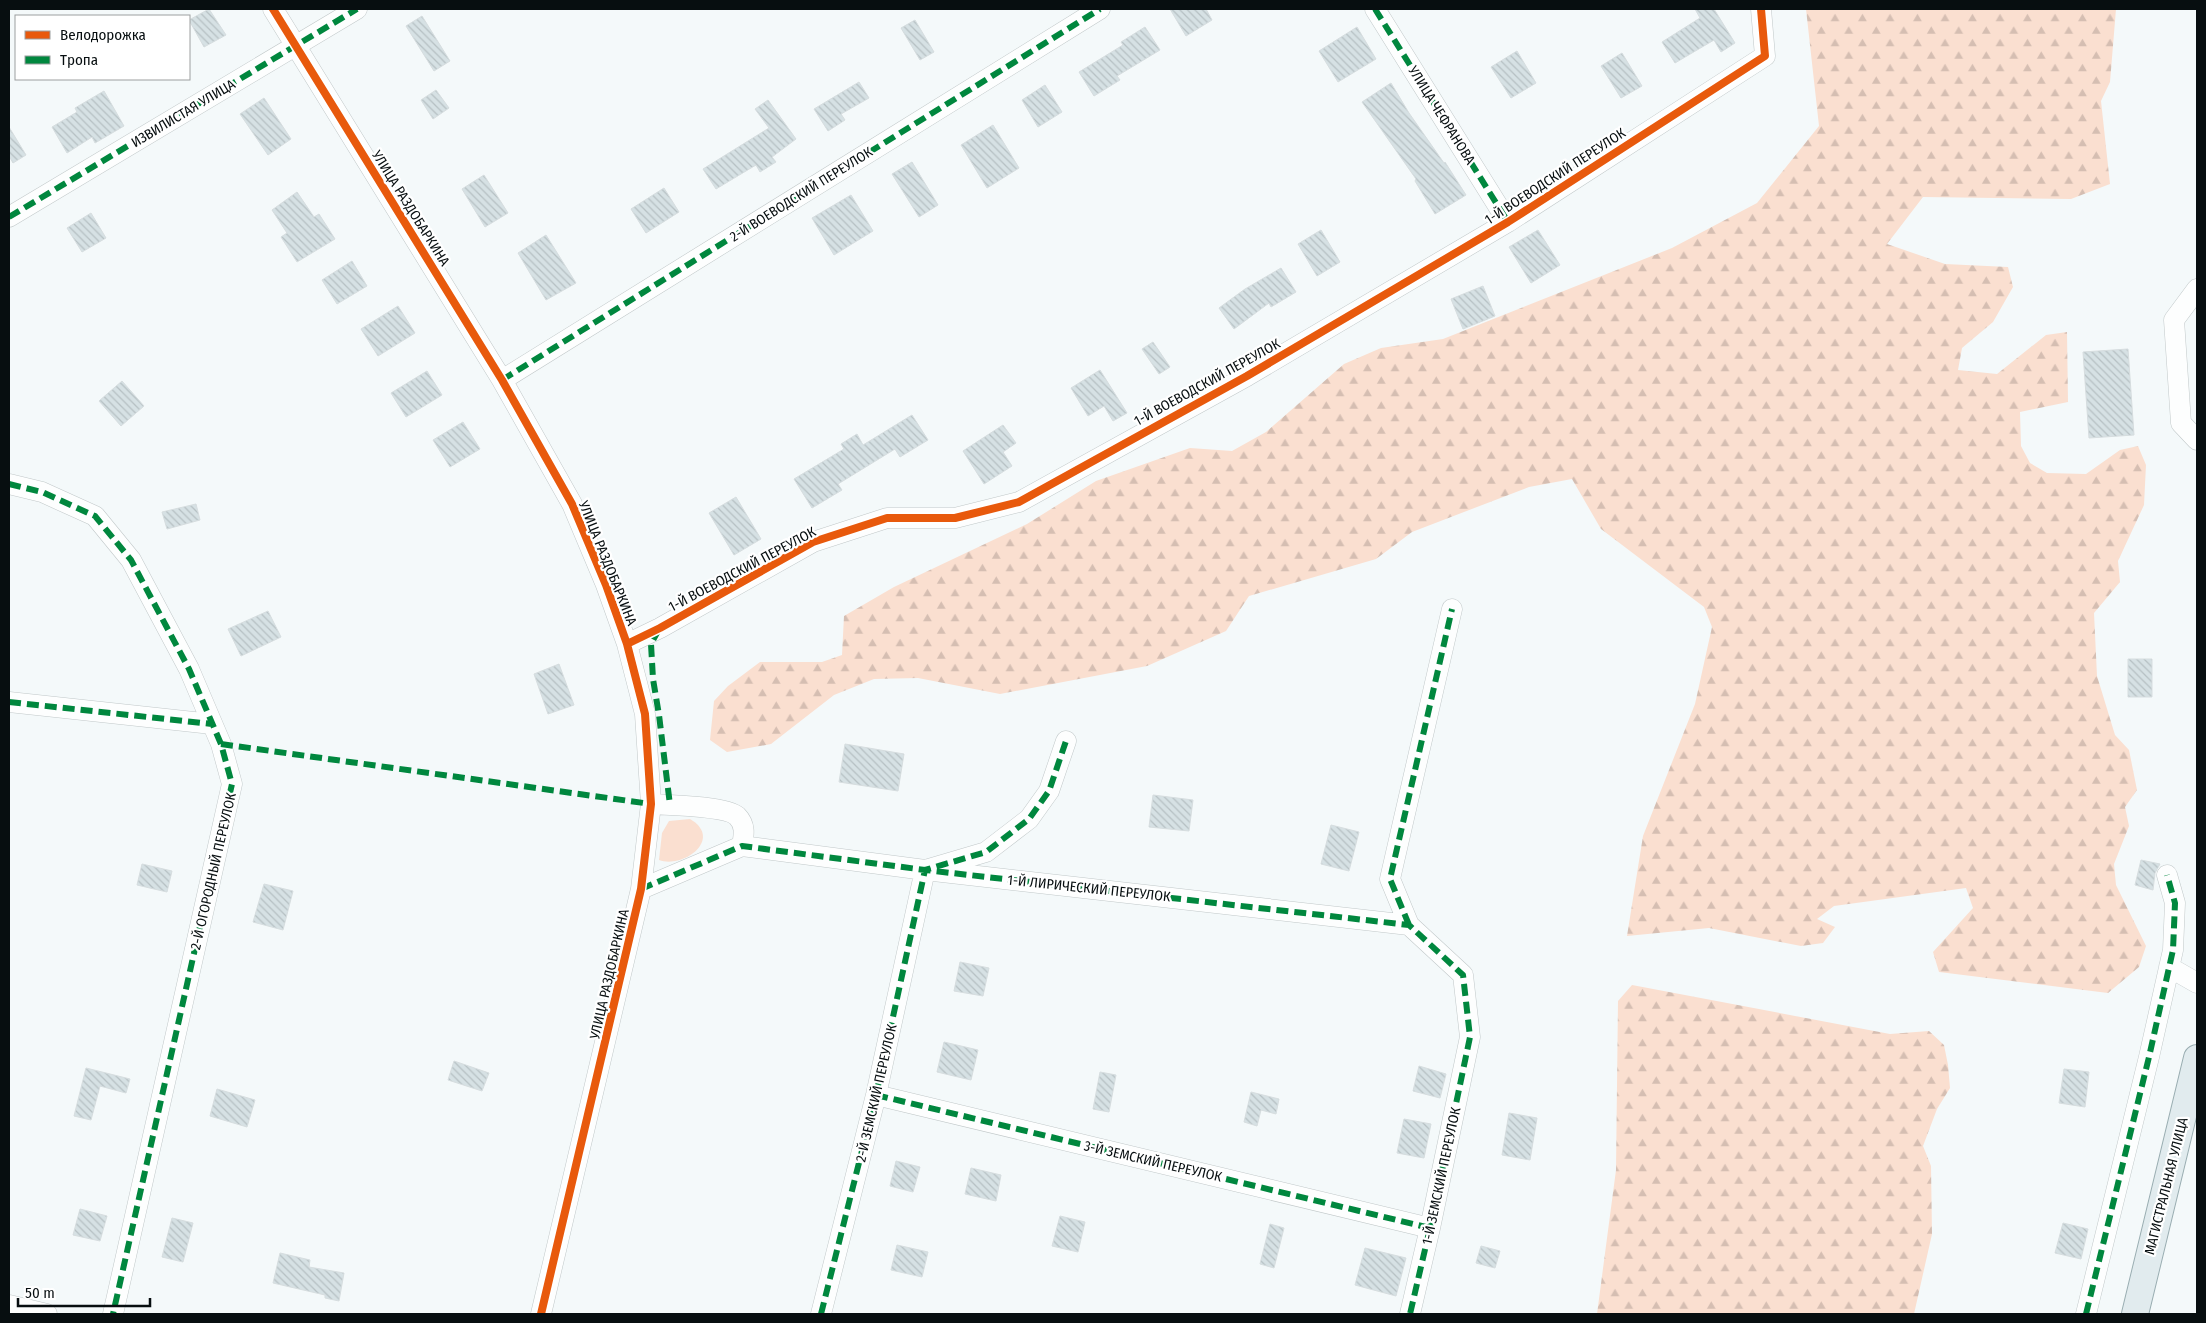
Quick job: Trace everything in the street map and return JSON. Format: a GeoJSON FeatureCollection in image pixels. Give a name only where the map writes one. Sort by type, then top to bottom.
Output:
{"type":"FeatureCollection","features":[{"type":"Feature","properties":{"kind":"main road","name":"МАГИСТРАЛЬНАЯ УЛИЦА"},"geometry":{"type":"LineString","coordinates":[[2135,1314],[2196,1068]]}},
{"type":"Feature","properties":{"kind":"street","name":"УЛИЦА РАЗДОБАРКИНА"},"geometry":{"type":"LineString","coordinates":[[273,9],[502,380],[572,504],[628,644],[644,714],[651,804],[641,889],[541,1314]]}},
{"type":"Feature","properties":{"kind":"street","name":"ИЗВИЛИСТАЯ УЛИЦА"},"geometry":{"type":"LineString","coordinates":[[9,217],[356,9]]}},
{"type":"Feature","properties":{"kind":"street","name":"2-Й ВОЕВОДСКИЙ ПЕРЕУЛОК"},"geometry":{"type":"LineString","coordinates":[[502,380],[1100,9]]}},
{"type":"Feature","properties":{"kind":"street","name":"УЛИЦА ЧЕФРАНОВА"},"geometry":{"type":"LineString","coordinates":[[1375,9],[1508,222]]}},
{"type":"Feature","properties":{"kind":"street","name":"1-Й ВОЕВОДСКИЙ ПЕРЕУЛОК"},"geometry":{"type":"LineString","coordinates":[[628,644],[813,542],[887,518],[955,518],[1019,502],[1247,376],[1508,222],[1764,56],[1761,9]]}},
{"type":"Feature","properties":{"kind":"street"},"geometry":{"type":"LineString","coordinates":[[2197,289],[2174,320],[2180,423],[2197,440]]}},
{"type":"Feature","properties":{"kind":"street","name":"2-Й ОГОРОДНЫЙ ПЕРЕУЛОК"},"geometry":{"type":"LineString","coordinates":[[9,484],[42,492],[95,516],[131,560],[189,668],[221,744],[232,784],[113,1314]]}},
{"type":"Feature","properties":{"kind":"street"},"geometry":{"type":"LineString","coordinates":[[1409,925],[1390,878],[1452,609]]}},
{"type":"Feature","properties":{"kind":"street"},"geometry":{"type":"LineString","coordinates":[[9,702],[212,724]]}},
{"type":"Feature","properties":{"kind":"street"},"geometry":{"type":"LineString","coordinates":[[925,870],[986,852],[1029,819],[1049,791],[1066,741]]}},
{"type":"Feature","properties":{"kind":"street"},"geometry":{"type":"LineString","coordinates":[[641,889],[742,846],[744,829],[737,816],[725,810],[651,804]]}},
{"type":"Feature","properties":{"kind":"street","name":"1-Й ЛИРИЧЕСКИЙ ПЕРЕУЛОК"},"geometry":{"type":"LineString","coordinates":[[742,846],[925,870],[1409,925]]}},
{"type":"Feature","properties":{"kind":"street","name":"2-Й ЗЕМСКИЙ ПЕРЕУЛОК"},"geometry":{"type":"LineString","coordinates":[[821,1314],[876,1095],[925,870]]}},
{"type":"Feature","properties":{"kind":"street"},"geometry":{"type":"LineString","coordinates":[[2086,1314],[2173,950],[2175,903],[2167,875]]}},
{"type":"Feature","properties":{"kind":"street","name":"1-Й ЗЕМСКИЙ ПЕРЕУЛОК"},"geometry":{"type":"LineString","coordinates":[[1409,925],[1463,975],[1470,1037],[1410,1314]]}},
{"type":"Feature","properties":{"kind":"street"},"geometry":{"type":"LineString","coordinates":[[2169,967],[2197,983]]}},
{"type":"Feature","properties":{"kind":"street","name":"3-Й ЗЕМСКИЙ ПЕРЕУЛОК"},"geometry":{"type":"LineString","coordinates":[[876,1095],[1430,1228]]}},
{"type":"Feature","properties":{"kind":"street"},"geometry":{"type":"LineString","coordinates":[[9,1305],[47,1314]]}},
{"type":"Feature","properties":{"kind":"green space"},"geometry":{"type":"Polygon","coordinates":[[[1806,9],[2116,9],[2110,82],[2101,101],[2110,184],[2071,199],[1923,197],[1887,244],[1945,264],[2008,267],[2013,287],[1993,322],[1962,348],[1958,370],[1997,374],[2046,335],[2067,332],[2068,402],[2020,412],[2021,446],[2030,463],[2047,473],[2086,474],[2120,450],[2138,446],[2146,465],[2144,505],[2118,561],[2120,582],[2094,613],[2097,676],[2115,735],[2129,750],[2137,790],[2125,807],[2129,826],[2114,864],[2116,885],[2146,946],[2139,967],[2108,993],[1939,972],[1933,952],[1973,908],[1966,888],[1834,906],[1817,919],[1835,927],[1823,943],[1801,946],[1709,928],[1627,936],[1643,836],[1695,704],[1712,627],[1704,607],[1601,529],[1572,479],[1529,487],[1412,532],[1376,559],[1249,596],[1226,631],[1147,666],[1000,694],[918,678],[874,679],[834,695],[771,744],[727,752],[710,740],[714,701],[728,686],[760,662],[822,662],[842,655],[844,616],[894,587],[1027,524],[1096,481],[1190,448],[1232,451],[1266,432],[1344,364],[1381,348],[1443,339],[1672,248],[1757,203],[1819,126],[1806,9]]]}},
{"type":"Feature","properties":{"kind":"green space"},"geometry":{"type":"Polygon","coordinates":[[[690,819],[699,827],[703,835],[701,843],[696,850],[679,860],[669,862],[659,860],[662,833],[669,821],[690,819]]]}},
{"type":"Feature","properties":{"kind":"green space"},"geometry":{"type":"Polygon","coordinates":[[[1632,985],[1890,1034],[1929,1031],[1944,1045],[1950,1088],[1937,1109],[1923,1146],[1931,1166],[1932,1234],[1914,1314],[1597,1314],[1616,1170],[1618,1001],[1632,985]]]}},
{"type":"Feature","properties":{"kind":"building"},"geometry":{"type":"Polygon","coordinates":[[[209,9],[226,35],[204,47],[190,19],[209,9]]]}},
{"type":"Feature","properties":{"kind":"building"},"geometry":{"type":"Polygon","coordinates":[[[1170,9],[1206,9],[1212,20],[1186,36],[1170,9]]]}},
{"type":"Feature","properties":{"kind":"building"},"geometry":{"type":"Polygon","coordinates":[[[1695,9],[1714,9],[1735,43],[1721,52],[1714,40],[1675,63],[1662,42],[1700,18],[1695,9]]]}},
{"type":"Feature","properties":{"kind":"building"},"geometry":{"type":"Polygon","coordinates":[[[422,16],[450,61],[434,71],[406,26],[422,16]]]}},
{"type":"Feature","properties":{"kind":"building"},"geometry":{"type":"Polygon","coordinates":[[[915,20],[934,52],[920,60],[901,28],[915,20]]]}},
{"type":"Feature","properties":{"kind":"building"},"geometry":{"type":"Polygon","coordinates":[[[1145,27],[1160,50],[1117,76],[1120,80],[1094,96],[1079,72],[1123,45],[1121,42],[1145,27]]]}},
{"type":"Feature","properties":{"kind":"building"},"geometry":{"type":"Polygon","coordinates":[[[1357,27],[1376,59],[1338,82],[1319,51],[1357,27]]]}},
{"type":"Feature","properties":{"kind":"building"},"geometry":{"type":"Polygon","coordinates":[[[1517,51],[1536,83],[1511,98],[1491,67],[1517,51]]]}},
{"type":"Feature","properties":{"kind":"building"},"geometry":{"type":"Polygon","coordinates":[[[1622,53],[1642,86],[1621,98],[1601,66],[1622,53]]]}},
{"type":"Feature","properties":{"kind":"building"},"geometry":{"type":"Polygon","coordinates":[[[859,82],[869,98],[841,114],[845,120],[828,131],[814,109],[859,82]]]}},
{"type":"Feature","properties":{"kind":"building"},"geometry":{"type":"Polygon","coordinates":[[[1391,83],[1409,113],[1445,162],[1466,195],[1435,214],[1415,181],[1416,179],[1362,102],[1391,83]]]}},
{"type":"Feature","properties":{"kind":"building"},"geometry":{"type":"Polygon","coordinates":[[[1045,85],[1062,112],[1038,127],[1022,100],[1045,85]]]}},
{"type":"Feature","properties":{"kind":"building"},"geometry":{"type":"Polygon","coordinates":[[[436,90],[449,108],[433,119],[421,100],[436,90]]]}},
{"type":"Feature","properties":{"kind":"building"},"geometry":{"type":"Polygon","coordinates":[[[104,91],[124,126],[95,143],[92,137],[67,153],[52,127],[77,112],[75,108],[104,91]]]}},
{"type":"Feature","properties":{"kind":"building"},"geometry":{"type":"Polygon","coordinates":[[[264,98],[291,139],[268,155],[240,114],[264,98]]]}},
{"type":"Feature","properties":{"kind":"building"},"geometry":{"type":"Polygon","coordinates":[[[768,100],[796,139],[772,157],[776,162],[760,172],[756,165],[716,189],[703,169],[769,128],[755,109],[768,100]]]}},
{"type":"Feature","properties":{"kind":"building"},"geometry":{"type":"Polygon","coordinates":[[[993,125],[1019,168],[987,188],[961,145],[993,125]]]}},
{"type":"Feature","properties":{"kind":"building"},"geometry":{"type":"Polygon","coordinates":[[[9,127],[26,155],[13,163],[9,156],[9,127]]]}},
{"type":"Feature","properties":{"kind":"building"},"geometry":{"type":"Polygon","coordinates":[[[912,162],[938,205],[919,217],[892,174],[912,162]]]}},
{"type":"Feature","properties":{"kind":"building"},"geometry":{"type":"Polygon","coordinates":[[[484,175],[508,213],[485,227],[462,189],[484,175]]]}},
{"type":"Feature","properties":{"kind":"building"},"geometry":{"type":"Polygon","coordinates":[[[664,188],[679,212],[646,233],[631,209],[664,188]]]}},
{"type":"Feature","properties":{"kind":"building"},"geometry":{"type":"Polygon","coordinates":[[[297,192],[314,217],[319,214],[335,239],[297,262],[281,237],[287,233],[272,210],[297,192]]]}},
{"type":"Feature","properties":{"kind":"building"},"geometry":{"type":"Polygon","coordinates":[[[851,195],[873,231],[834,255],[812,218],[851,195]]]}},
{"type":"Feature","properties":{"kind":"building"},"geometry":{"type":"Polygon","coordinates":[[[91,213],[106,238],[82,252],[67,228],[91,213]]]}},
{"type":"Feature","properties":{"kind":"building"},"geometry":{"type":"Polygon","coordinates":[[[1321,230],[1340,262],[1317,276],[1298,244],[1321,230]]]}},
{"type":"Feature","properties":{"kind":"building"},"geometry":{"type":"Polygon","coordinates":[[[1538,230],[1560,265],[1531,283],[1509,247],[1538,230]]]}},
{"type":"Feature","properties":{"kind":"building"},"geometry":{"type":"Polygon","coordinates":[[[546,235],[576,283],[546,300],[518,253],[546,235]]]}},
{"type":"Feature","properties":{"kind":"building"},"geometry":{"type":"Polygon","coordinates":[[[352,261],[367,286],[337,304],[322,280],[352,261]]]}},
{"type":"Feature","properties":{"kind":"building"},"geometry":{"type":"Polygon","coordinates":[[[1281,268],[1296,292],[1271,307],[1269,303],[1234,329],[1219,308],[1245,289],[1281,268]]]}},
{"type":"Feature","properties":{"kind":"building"},"geometry":{"type":"Polygon","coordinates":[[[1483,286],[1495,316],[1463,329],[1451,299],[1483,286]]]}},
{"type":"Feature","properties":{"kind":"building"},"geometry":{"type":"Polygon","coordinates":[[[398,306],[415,333],[378,356],[361,329],[398,306]]]}},
{"type":"Feature","properties":{"kind":"building"},"geometry":{"type":"Polygon","coordinates":[[[1153,342],[1170,367],[1159,374],[1142,349],[1153,342]]]}},
{"type":"Feature","properties":{"kind":"building"},"geometry":{"type":"Polygon","coordinates":[[[2128,349],[2134,435],[2089,438],[2083,352],[2128,349]]]}},
{"type":"Feature","properties":{"kind":"building"},"geometry":{"type":"Polygon","coordinates":[[[1100,370],[1127,413],[1113,421],[1104,406],[1088,416],[1071,388],[1100,370]]]}},
{"type":"Feature","properties":{"kind":"building"},"geometry":{"type":"Polygon","coordinates":[[[427,371],[442,395],[406,417],[391,393],[427,371]]]}},
{"type":"Feature","properties":{"kind":"building"},"geometry":{"type":"Polygon","coordinates":[[[122,381],[144,406],[121,426],[99,401],[122,381]]]}},
{"type":"Feature","properties":{"kind":"building"},"geometry":{"type":"Polygon","coordinates":[[[912,415],[928,440],[900,457],[895,449],[838,484],[842,490],[812,508],[794,479],[844,449],[841,444],[857,434],[863,445],[912,415]]]}},
{"type":"Feature","properties":{"kind":"building"},"geometry":{"type":"Polygon","coordinates":[[[463,422],[480,449],[450,467],[433,440],[463,422]]]}},
{"type":"Feature","properties":{"kind":"building"},"geometry":{"type":"Polygon","coordinates":[[[1003,425],[1016,443],[1003,452],[1012,466],[984,484],[963,451],[1003,425]]]}},
{"type":"Feature","properties":{"kind":"building"},"geometry":{"type":"Polygon","coordinates":[[[736,497],[761,539],[734,555],[709,513],[736,497]]]}},
{"type":"Feature","properties":{"kind":"building"},"geometry":{"type":"Polygon","coordinates":[[[196,504],[200,520],[167,529],[162,512],[196,504]]]}},
{"type":"Feature","properties":{"kind":"building"},"geometry":{"type":"Polygon","coordinates":[[[268,611],[281,637],[241,656],[228,629],[268,611]]]}},
{"type":"Feature","properties":{"kind":"building"},"geometry":{"type":"Polygon","coordinates":[[[2128,659],[2152,659],[2152,697],[2128,697],[2128,659]]]}},
{"type":"Feature","properties":{"kind":"building"},"geometry":{"type":"Polygon","coordinates":[[[559,664],[574,705],[548,714],[534,674],[559,664]]]}},
{"type":"Feature","properties":{"kind":"building"},"geometry":{"type":"Polygon","coordinates":[[[845,744],[904,754],[898,791],[839,782],[845,744]]]}},
{"type":"Feature","properties":{"kind":"building"},"geometry":{"type":"Polygon","coordinates":[[[1153,795],[1193,800],[1189,831],[1149,827],[1153,795]]]}},
{"type":"Feature","properties":{"kind":"building"},"geometry":{"type":"Polygon","coordinates":[[[1331,825],[1359,832],[1349,871],[1321,864],[1331,825]]]}},
{"type":"Feature","properties":{"kind":"building"},"geometry":{"type":"Polygon","coordinates":[[[2141,860],[2160,864],[2155,873],[2153,890],[2135,885],[2141,860]]]}},
{"type":"Feature","properties":{"kind":"building"},"geometry":{"type":"Polygon","coordinates":[[[142,864],[172,871],[167,892],[137,885],[142,864]]]}},
{"type":"Feature","properties":{"kind":"building"},"geometry":{"type":"Polygon","coordinates":[[[264,884],[293,891],[283,930],[253,922],[264,884]]]}},
{"type":"Feature","properties":{"kind":"building"},"geometry":{"type":"Polygon","coordinates":[[[960,962],[989,968],[983,996],[954,991],[960,962]]]}},
{"type":"Feature","properties":{"kind":"building"},"geometry":{"type":"Polygon","coordinates":[[[944,1042],[978,1050],[971,1080],[937,1072],[944,1042]]]}},
{"type":"Feature","properties":{"kind":"building"},"geometry":{"type":"Polygon","coordinates":[[[454,1061],[489,1073],[482,1091],[448,1080],[454,1061]]]}},
{"type":"Feature","properties":{"kind":"building"},"geometry":{"type":"Polygon","coordinates":[[[1419,1066],[1446,1074],[1440,1098],[1413,1091],[1419,1066]]]}},
{"type":"Feature","properties":{"kind":"building"},"geometry":{"type":"Polygon","coordinates":[[[86,1068],[130,1079],[126,1093],[100,1086],[91,1120],[74,1116],[86,1068]]]}},
{"type":"Feature","properties":{"kind":"building"},"geometry":{"type":"Polygon","coordinates":[[[2064,1069],[2089,1072],[2085,1107],[2059,1103],[2064,1069]]]}},
{"type":"Feature","properties":{"kind":"building"},"geometry":{"type":"Polygon","coordinates":[[[1100,1072],[1116,1075],[1109,1112],[1093,1109],[1100,1072]]]}},
{"type":"Feature","properties":{"kind":"building"},"geometry":{"type":"Polygon","coordinates":[[[217,1089],[255,1100],[247,1127],[210,1116],[217,1089]]]}},
{"type":"Feature","properties":{"kind":"building"},"geometry":{"type":"Polygon","coordinates":[[[1251,1092],[1279,1099],[1276,1114],[1261,1110],[1257,1126],[1244,1122],[1251,1092]]]}},
{"type":"Feature","properties":{"kind":"building"},"geometry":{"type":"Polygon","coordinates":[[[1509,1113],[1537,1118],[1530,1160],[1502,1155],[1509,1113]]]}},
{"type":"Feature","properties":{"kind":"building"},"geometry":{"type":"Polygon","coordinates":[[[1404,1119],[1431,1124],[1424,1158],[1397,1153],[1404,1119]]]}},
{"type":"Feature","properties":{"kind":"building"},"geometry":{"type":"Polygon","coordinates":[[[896,1161],[920,1167],[913,1192],[890,1186],[896,1161]]]}},
{"type":"Feature","properties":{"kind":"building"},"geometry":{"type":"Polygon","coordinates":[[[971,1168],[1001,1175],[996,1201],[965,1194],[971,1168]]]}},
{"type":"Feature","properties":{"kind":"building"},"geometry":{"type":"Polygon","coordinates":[[[80,1209],[107,1216],[100,1241],[73,1235],[80,1209]]]}},
{"type":"Feature","properties":{"kind":"building"},"geometry":{"type":"Polygon","coordinates":[[[1060,1216],[1085,1222],[1078,1252],[1052,1246],[1060,1216]]]}},
{"type":"Feature","properties":{"kind":"building"},"geometry":{"type":"Polygon","coordinates":[[[172,1218],[193,1223],[183,1262],[162,1257],[172,1218]]]}},
{"type":"Feature","properties":{"kind":"building"},"geometry":{"type":"Polygon","coordinates":[[[2063,1223],[2088,1229],[2081,1259],[2055,1253],[2063,1223]]]}},
{"type":"Feature","properties":{"kind":"building"},"geometry":{"type":"Polygon","coordinates":[[[1270,1224],[1284,1228],[1274,1268],[1260,1264],[1270,1224]]]}},
{"type":"Feature","properties":{"kind":"building"},"geometry":{"type":"Polygon","coordinates":[[[897,1245],[928,1252],[922,1277],[891,1270],[897,1245]]]}},
{"type":"Feature","properties":{"kind":"building"},"geometry":{"type":"Polygon","coordinates":[[[1481,1246],[1500,1251],[1495,1268],[1476,1263],[1481,1246]]]}},
{"type":"Feature","properties":{"kind":"building"},"geometry":{"type":"Polygon","coordinates":[[[1365,1248],[1406,1258],[1396,1296],[1355,1285],[1365,1248]]]}},
{"type":"Feature","properties":{"kind":"building"},"geometry":{"type":"Polygon","coordinates":[[[280,1253],[310,1260],[309,1267],[344,1273],[339,1301],[325,1298],[325,1295],[273,1283],[280,1253]]]}},
{"type":"Feature","properties":{"kind":"marked path"},"geometry":{"type":"LineString","coordinates":[[9,217],[357,9]]}},
{"type":"Feature","properties":{"kind":"marked path"},"geometry":{"type":"LineString","coordinates":[[502,380],[1100,9]]}},
{"type":"Feature","properties":{"kind":"marked path"},"geometry":{"type":"LineString","coordinates":[[1375,9],[1508,222]]}},
{"type":"Feature","properties":{"kind":"marked path"},"geometry":{"type":"LineString","coordinates":[[9,484],[42,492],[95,516],[131,560],[189,669],[221,744],[232,784],[113,1314]]}},
{"type":"Feature","properties":{"kind":"marked path"},"geometry":{"type":"LineString","coordinates":[[1409,925],[1390,879],[1452,609]]}},
{"type":"Feature","properties":{"kind":"marked path"},"geometry":{"type":"LineString","coordinates":[[659,629],[651,644],[653,679],[670,805]]}},
{"type":"Feature","properties":{"kind":"marked path"},"geometry":{"type":"LineString","coordinates":[[9,702],[212,724]]}},
{"type":"Feature","properties":{"kind":"marked path"},"geometry":{"type":"LineString","coordinates":[[821,1314],[876,1095],[925,870],[986,852],[1029,819],[1049,791],[1066,741]]}},
{"type":"Feature","properties":{"kind":"marked path"},"geometry":{"type":"LineString","coordinates":[[221,744],[651,804]]}},
{"type":"Feature","properties":{"kind":"marked path"},"geometry":{"type":"LineString","coordinates":[[641,889],[742,846],[925,870],[1409,925],[1463,975],[1470,1037],[1410,1314]]}},
{"type":"Feature","properties":{"kind":"marked path"},"geometry":{"type":"LineString","coordinates":[[2086,1314],[2149,1057],[2173,950],[2175,903],[2167,875]]}},
{"type":"Feature","properties":{"kind":"marked path"},"geometry":{"type":"LineString","coordinates":[[876,1095],[1430,1228]]}},
{"type":"Feature","properties":{"kind":"cycle path"},"geometry":{"type":"LineString","coordinates":[[273,9],[502,380],[572,504],[606,585],[627,644],[645,714],[651,804],[641,889],[541,1314]]}},
{"type":"Feature","properties":{"kind":"cycle path"},"geometry":{"type":"LineString","coordinates":[[627,644],[660,628],[813,542],[887,518],[955,518],[1019,502],[1247,376],[1508,222],[1765,56],[1761,9]]}}]}
